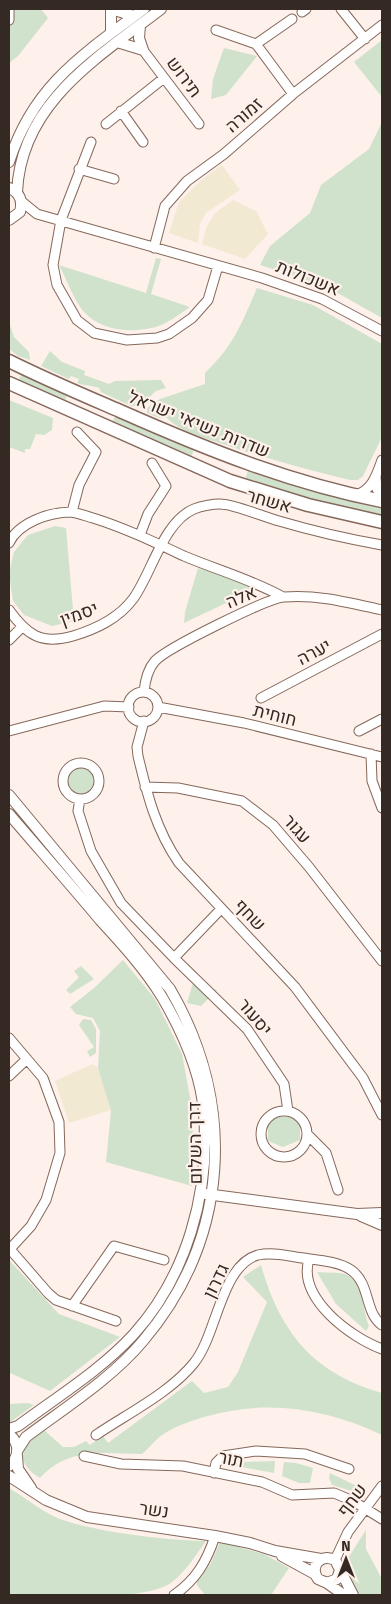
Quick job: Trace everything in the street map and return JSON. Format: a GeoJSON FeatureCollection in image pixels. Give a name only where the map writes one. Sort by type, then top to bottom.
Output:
{"type":"FeatureCollection","features":[{"type":"Feature","properties":{"kind":"main road","name":"שדרות נשיאי ישראל"},"geometry":{"type":"LineString","coordinates":[[9,361],[199,446],[267,472],[353,495],[382,500]]}},
{"type":"Feature","properties":{"kind":"main road"},"geometry":{"type":"LineString","coordinates":[[9,383],[230,481],[308,505],[382,522]]}},
{"type":"Feature","properties":{"kind":"street"},"geometry":{"type":"LineString","coordinates":[[9,9],[9,20]]}},
{"type":"Feature","properties":{"kind":"street"},"geometry":{"type":"LineString","coordinates":[[111,33],[111,9],[137,20]]}},
{"type":"Feature","properties":{"kind":"street"},"geometry":{"type":"LineString","coordinates":[[11,220],[20,212],[16,194],[20,161],[44,112],[80,71],[117,42],[137,20],[144,9]]}},
{"type":"Feature","properties":{"kind":"street"},"geometry":{"type":"LineString","coordinates":[[9,162],[27,117],[66,68],[111,33],[160,9]]}},
{"type":"Feature","properties":{"kind":"street"},"geometry":{"type":"LineString","coordinates":[[341,9],[365,39]]}},
{"type":"Feature","properties":{"kind":"street"},"geometry":{"type":"LineString","coordinates":[[256,44],[292,19]]}},
{"type":"Feature","properties":{"kind":"street"},"geometry":{"type":"LineString","coordinates":[[137,20],[139,38],[143,50]]}},
{"type":"Feature","properties":{"kind":"street","name":"זמורה"},"geometry":{"type":"LineString","coordinates":[[154,248],[165,206],[187,180],[224,154],[294,94],[382,25]]}},
{"type":"Feature","properties":{"kind":"street"},"geometry":{"type":"LineString","coordinates":[[216,30],[256,44],[294,94]]}},
{"type":"Feature","properties":{"kind":"street"},"geometry":{"type":"LineString","coordinates":[[117,42],[143,50]]}},
{"type":"Feature","properties":{"kind":"street","name":"תירוש"},"geometry":{"type":"LineString","coordinates":[[143,50],[199,124]]}},
{"type":"Feature","properties":{"kind":"street"},"geometry":{"type":"LineString","coordinates":[[106,124],[121,110],[164,78]]}},
{"type":"Feature","properties":{"kind":"street"},"geometry":{"type":"LineString","coordinates":[[121,110],[143,142]]}},
{"type":"Feature","properties":{"kind":"street"},"geometry":{"type":"LineString","coordinates":[[91,142],[79,169],[61,220],[53,266],[57,285],[77,320],[94,332],[127,340],[157,338],[169,334],[192,318],[208,300],[218,266]]}},
{"type":"Feature","properties":{"kind":"street"},"geometry":{"type":"LineString","coordinates":[[79,169],[114,179]]}},
{"type":"Feature","properties":{"kind":"street","name":"אשכולות"},"geometry":{"type":"LineString","coordinates":[[16,194],[37,214]]}},
{"type":"Feature","properties":{"kind":"street","name":"אשכולות"},"geometry":{"type":"LineString","coordinates":[[11,220],[37,214],[262,278],[322,299],[382,331]]}},
{"type":"Feature","properties":{"kind":"street"},"geometry":{"type":"LineString","coordinates":[[72,512],[79,485],[96,452],[77,432]]}},
{"type":"Feature","properties":{"kind":"street"},"geometry":{"type":"LineString","coordinates":[[353,495],[364,492],[376,476],[382,460]]}},
{"type":"Feature","properties":{"kind":"street"},"geometry":{"type":"LineString","coordinates":[[140,535],[148,514],[166,486],[152,463]]}},
{"type":"Feature","properties":{"kind":"street"},"geometry":{"type":"LineString","coordinates":[[376,476],[382,500]]}},
{"type":"Feature","properties":{"kind":"street","name":"אשחר"},"geometry":{"type":"LineString","coordinates":[[163,546],[177,521],[195,509],[221,504],[284,523],[382,546]]}},
{"type":"Feature","properties":{"kind":"street"},"geometry":{"type":"LineString","coordinates":[[10,537],[51,514],[72,512],[140,535],[163,546],[257,582],[283,596]]}},
{"type":"Feature","properties":{"kind":"street","name":"יסמין"},"geometry":{"type":"LineString","coordinates":[[9,610],[22,628],[36,637],[48,640],[63,638],[94,629],[110,620],[133,598],[163,546]]}},
{"type":"Feature","properties":{"kind":"street","name":"אלה"},"geometry":{"type":"LineString","coordinates":[[144,692],[149,668],[156,659],[206,630],[283,596],[325,598],[382,610]]}},
{"type":"Feature","properties":{"kind":"street"},"geometry":{"type":"LineString","coordinates":[[9,640],[22,628]]}},
{"type":"Feature","properties":{"kind":"street","name":"יערה"},"geometry":{"type":"LineString","coordinates":[[261,698],[382,634]]}},
{"type":"Feature","properties":{"kind":"street"},"geometry":{"type":"LineString","coordinates":[[144,692],[152,695],[158,707],[152,719],[144,722],[132,716],[129,707],[135,695],[144,692]]}},
{"type":"Feature","properties":{"kind":"street"},"geometry":{"type":"LineString","coordinates":[[11,732],[104,706],[129,707]]}},
{"type":"Feature","properties":{"kind":"street","name":"חוחית"},"geometry":{"type":"LineString","coordinates":[[158,707],[244,724],[382,757]]}},
{"type":"Feature","properties":{"kind":"street"},"geometry":{"type":"LineString","coordinates":[[359,731],[382,719]]}},
{"type":"Feature","properties":{"kind":"street","name":"שחף"},"geometry":{"type":"LineString","coordinates":[[144,722],[137,747],[145,787],[165,844],[179,863],[266,956],[315,1012],[363,1078],[382,1115]]}},
{"type":"Feature","properties":{"kind":"street"},"geometry":{"type":"LineString","coordinates":[[371,754],[372,782],[382,808]]}},
{"type":"Feature","properties":{"kind":"street"},"geometry":{"type":"LineString","coordinates":[[80,763],[93,767],[100,780],[94,794],[80,799],[67,793],[63,780],[68,768],[80,763]]}},
{"type":"Feature","properties":{"kind":"street","name":"עגור"},"geometry":{"type":"LineString","coordinates":[[145,787],[178,788],[242,801],[273,825],[309,867],[382,961]]}},
{"type":"Feature","properties":{"kind":"street","name":"דרך השלום"},"geometry":{"type":"LineString","coordinates":[[9,795],[159,973],[182,1009],[202,1057],[214,1112],[210,1210],[198,1246],[174,1297],[143,1341],[114,1371],[26,1437],[9,1466]]}},
{"type":"Feature","properties":{"kind":"street","name":"יסעור"},"geometry":{"type":"LineString","coordinates":[[80,799],[78,811],[91,851],[121,903],[174,958],[247,1028],[284,1084],[288,1111]]}},
{"type":"Feature","properties":{"kind":"street","name":"דרך השלום"},"geometry":{"type":"LineString","coordinates":[[9,814],[143,970],[171,1014],[192,1059],[204,1112],[200,1194],[185,1252],[166,1292],[136,1332],[106,1361],[18,1426],[9,1430]]}},
{"type":"Feature","properties":{"kind":"street"},"geometry":{"type":"LineString","coordinates":[[174,958],[222,909]]}},
{"type":"Feature","properties":{"kind":"street"},"geometry":{"type":"LineString","coordinates":[[9,1038],[43,1078],[59,1122],[60,1153],[46,1200],[31,1226],[9,1248],[56,1300],[116,1321]]}},
{"type":"Feature","properties":{"kind":"street"},"geometry":{"type":"LineString","coordinates":[[9,1076],[27,1059]]}},
{"type":"Feature","properties":{"kind":"street"},"geometry":{"type":"LineString","coordinates":[[307,1134],[305,1144],[292,1156],[284,1158],[267,1151],[260,1134],[262,1124],[276,1112],[288,1111],[302,1120],[307,1134],[326,1153],[338,1190]]}},
{"type":"Feature","properties":{"kind":"street"},"geometry":{"type":"LineString","coordinates":[[200,1194],[358,1214],[382,1213]]}},
{"type":"Feature","properties":{"kind":"street"},"geometry":{"type":"LineString","coordinates":[[358,1214],[382,1224]]}},
{"type":"Feature","properties":{"kind":"street"},"geometry":{"type":"LineString","coordinates":[[72,1306],[114,1246],[164,1260]]}},
{"type":"Feature","properties":{"kind":"street","name":"גדרון"},"geometry":{"type":"LineString","coordinates":[[96,1435],[171,1384],[190,1368],[205,1346],[233,1276],[244,1262],[265,1254],[339,1264],[353,1271],[363,1282],[374,1315],[382,1325]]}},
{"type":"Feature","properties":{"kind":"street"},"geometry":{"type":"LineString","coordinates":[[309,1259],[308,1278],[321,1304],[333,1318],[352,1333],[382,1349]]}},
{"type":"Feature","properties":{"kind":"street","name":"נשר"},"geometry":{"type":"LineString","coordinates":[[9,1434],[15,1441],[20,1474],[34,1491]]}},
{"type":"Feature","properties":{"kind":"street"},"geometry":{"type":"LineString","coordinates":[[214,1473],[216,1463],[223,1456],[256,1451],[305,1454],[349,1469]]}},
{"type":"Feature","properties":{"kind":"street","name":"תור"},"geometry":{"type":"LineString","coordinates":[[84,1456],[121,1464],[177,1465],[262,1482],[292,1495],[334,1493],[382,1519]]}},
{"type":"Feature","properties":{"kind":"street","name":"נשר"},"geometry":{"type":"LineString","coordinates":[[9,1476],[60,1506],[87,1517],[215,1536],[250,1543],[275,1551],[321,1559]]}},
{"type":"Feature","properties":{"kind":"street","name":"שחף"},"geometry":{"type":"LineString","coordinates":[[335,1560],[348,1532],[382,1486]]}},
{"type":"Feature","properties":{"kind":"street"},"geometry":{"type":"LineString","coordinates":[[178,1594],[202,1567],[215,1536]]}},
{"type":"Feature","properties":{"kind":"street","name":"נשר"},"geometry":{"type":"LineString","coordinates":[[275,1551],[315,1574]]}},
{"type":"Feature","properties":{"kind":"street"},"geometry":{"type":"LineString","coordinates":[[344,1595],[320,1580],[315,1574],[315,1566],[321,1559],[329,1557],[335,1560],[353,1595]]}},
{"type":"Feature","properties":{"kind":"street"},"geometry":{"type":"LineString","coordinates":[[327,1583],[336,1579],[340,1570]]}},
{"type":"Feature","properties":{"kind":"shaded area"},"geometry":{"type":"Polygon","coordinates":[[[222,165],[240,190],[206,213],[200,224],[198,243],[169,233],[179,202],[200,181],[222,165]]]}},
{"type":"Feature","properties":{"kind":"shaded area"},"geometry":{"type":"Polygon","coordinates":[[[233,200],[256,211],[268,234],[245,259],[202,244],[206,228],[215,213],[233,200]]]}},
{"type":"Feature","properties":{"kind":"shaded area"},"geometry":{"type":"Polygon","coordinates":[[[92,1064],[98,1068],[111,1110],[69,1123],[55,1081],[92,1064]]]}},
{"type":"Feature","properties":{"kind":"green space"},"geometry":{"type":"Polygon","coordinates":[[[9,9],[41,9],[48,18],[18,56],[9,63],[9,9]]]}},
{"type":"Feature","properties":{"kind":"green space"},"geometry":{"type":"Polygon","coordinates":[[[382,40],[382,97],[354,62],[382,40]]]}},
{"type":"Feature","properties":{"kind":"green space"},"geometry":{"type":"Polygon","coordinates":[[[224,48],[257,56],[226,95],[211,99],[213,79],[224,48]]]}},
{"type":"Feature","properties":{"kind":"green space"},"geometry":{"type":"Polygon","coordinates":[[[382,122],[382,318],[327,287],[260,265],[270,246],[310,213],[321,185],[369,149],[382,122]]]}},
{"type":"Feature","properties":{"kind":"green space"},"geometry":{"type":"Polygon","coordinates":[[[156,258],[161,259],[151,294],[190,307],[156,327],[138,330],[109,327],[91,319],[77,301],[59,265],[146,293],[156,258]]]}},
{"type":"Feature","properties":{"kind":"green space"},"geometry":{"type":"Polygon","coordinates":[[[257,288],[313,305],[382,344],[382,437],[363,476],[358,480],[350,480],[272,460],[202,437],[180,428],[167,418],[159,418],[147,413],[147,408],[160,399],[205,384],[205,373],[230,344],[257,288]]]}},
{"type":"Feature","properties":{"kind":"green space"},"geometry":{"type":"Polygon","coordinates":[[[9,322],[14,337],[29,352],[30,360],[18,356],[9,349],[9,322]]]}},
{"type":"Feature","properties":{"kind":"green space"},"geometry":{"type":"Polygon","coordinates":[[[50,351],[62,362],[85,371],[84,375],[109,384],[115,381],[161,380],[166,388],[156,391],[140,406],[131,406],[101,392],[99,388],[77,383],[79,379],[71,376],[69,379],[41,366],[50,351]]]}},
{"type":"Feature","properties":{"kind":"green space"},"geometry":{"type":"Polygon","coordinates":[[[22,373],[68,393],[65,401],[18,382],[22,373]]]}},
{"type":"Feature","properties":{"kind":"green space"},"geometry":{"type":"Polygon","coordinates":[[[9,400],[53,418],[52,430],[44,435],[36,434],[30,449],[25,449],[25,453],[9,447],[9,400]]]}},
{"type":"Feature","properties":{"kind":"green space"},"geometry":{"type":"Polygon","coordinates":[[[116,415],[194,448],[191,459],[112,422],[116,415]]]}},
{"type":"Feature","properties":{"kind":"green space"},"geometry":{"type":"Polygon","coordinates":[[[248,470],[297,486],[382,507],[382,516],[331,506],[245,480],[248,470]]]}},
{"type":"Feature","properties":{"kind":"green space"},"geometry":{"type":"Polygon","coordinates":[[[55,526],[66,528],[74,621],[52,626],[24,615],[13,601],[9,573],[14,552],[28,535],[55,526]]]}},
{"type":"Feature","properties":{"kind":"green space"},"geometry":{"type":"Polygon","coordinates":[[[198,568],[254,585],[245,594],[184,623],[185,612],[198,568]]]}},
{"type":"Feature","properties":{"kind":"green space"},"geometry":{"type":"Polygon","coordinates":[[[81,766],[92,770],[96,781],[92,792],[81,796],[70,792],[66,781],[70,770],[81,766]]]}},
{"type":"Feature","properties":{"kind":"green space"},"geometry":{"type":"Polygon","coordinates":[[[123,960],[155,999],[182,1054],[193,1114],[192,1186],[106,1162],[111,1111],[98,1068],[100,1031],[93,1018],[76,1014],[70,1007],[94,988],[123,960]]]}},
{"type":"Feature","properties":{"kind":"green space"},"geometry":{"type":"Polygon","coordinates":[[[81,966],[94,979],[70,994],[66,990],[79,977],[74,971],[81,966]]]}},
{"type":"Feature","properties":{"kind":"green space"},"geometry":{"type":"Polygon","coordinates":[[[193,983],[217,990],[201,1006],[187,1003],[193,983]]]}},
{"type":"Feature","properties":{"kind":"green space"},"geometry":{"type":"Polygon","coordinates":[[[83,1019],[91,1020],[96,1029],[96,1053],[90,1057],[87,1051],[94,1047],[79,1025],[83,1019]]]}},
{"type":"Feature","properties":{"kind":"green space"},"geometry":{"type":"Polygon","coordinates":[[[278,1117],[291,1117],[300,1121],[300,1140],[283,1147],[268,1141],[268,1123],[278,1117]]]}},
{"type":"Feature","properties":{"kind":"green space"},"geometry":{"type":"Polygon","coordinates":[[[9,1260],[59,1314],[120,1337],[50,1391],[10,1373],[9,1260]]]}},
{"type":"Feature","properties":{"kind":"green space"},"geometry":{"type":"Polygon","coordinates":[[[261,1265],[278,1311],[303,1347],[337,1375],[382,1393],[382,1435],[361,1426],[319,1413],[297,1409],[253,1408],[208,1416],[184,1424],[162,1435],[142,1454],[87,1454],[62,1461],[40,1478],[31,1471],[23,1459],[23,1453],[30,1442],[44,1430],[63,1447],[74,1447],[86,1441],[90,1445],[103,1436],[108,1443],[192,1381],[204,1393],[228,1387],[238,1372],[267,1302],[243,1277],[261,1265]]]}},
{"type":"Feature","properties":{"kind":"green space"},"geometry":{"type":"Polygon","coordinates":[[[317,1272],[345,1274],[356,1283],[369,1326],[366,1331],[336,1304],[317,1272]]]}},
{"type":"Feature","properties":{"kind":"green space"},"geometry":{"type":"Polygon","coordinates":[[[28,1403],[34,1405],[9,1423],[9,1404],[28,1403]]]}},
{"type":"Feature","properties":{"kind":"green space"},"geometry":{"type":"Polygon","coordinates":[[[275,1461],[274,1473],[230,1465],[243,1462],[275,1461]]]}},
{"type":"Feature","properties":{"kind":"green space"},"geometry":{"type":"Polygon","coordinates":[[[284,1462],[313,1468],[310,1483],[299,1483],[282,1476],[284,1462]]]}},
{"type":"Feature","properties":{"kind":"green space"},"geometry":{"type":"Polygon","coordinates":[[[330,1473],[365,1490],[355,1492],[332,1485],[329,1478],[330,1473]]]}},
{"type":"Feature","properties":{"kind":"green space"},"geometry":{"type":"Polygon","coordinates":[[[9,1488],[51,1515],[83,1526],[150,1537],[206,1541],[182,1573],[172,1582],[159,1589],[140,1593],[94,1596],[9,1595],[9,1488]]]}},
{"type":"Feature","properties":{"kind":"green space"},"geometry":{"type":"Polygon","coordinates":[[[366,1530],[366,1549],[382,1579],[382,1595],[362,1595],[355,1591],[349,1572],[348,1558],[366,1530]]]}},
{"type":"Feature","properties":{"kind":"green space"},"geometry":{"type":"Polygon","coordinates":[[[220,1542],[264,1554],[289,1568],[271,1595],[205,1595],[197,1585],[197,1579],[210,1565],[220,1542]]]}}]}
